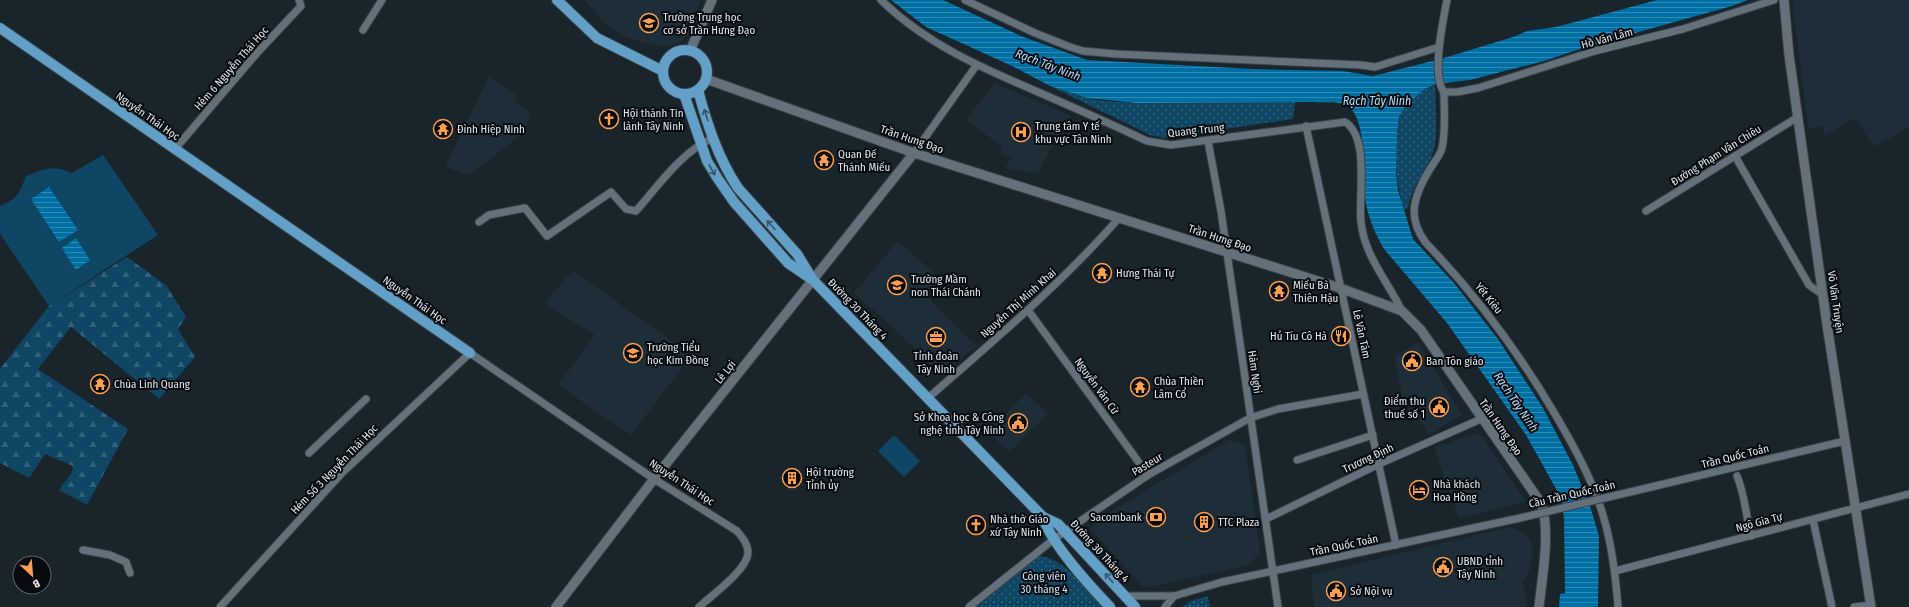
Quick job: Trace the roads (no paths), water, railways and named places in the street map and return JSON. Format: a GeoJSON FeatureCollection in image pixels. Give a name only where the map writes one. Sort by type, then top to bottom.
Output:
{"type":"FeatureCollection","features":[{"type":"Feature","properties":{"kind":"main road"},"geometry":{"type":"LineString","coordinates":[[557,0],[597,38],[663,71]]}},
{"type":"Feature","properties":{"kind":"main road","name":"Nguyễn Thái Học"},"geometry":{"type":"LineString","coordinates":[[0,28],[175,149],[247,201],[470,353]]}},
{"type":"Feature","properties":{"kind":"main road"},"geometry":{"type":"LineString","coordinates":[[684,50],[690,50],[702,58],[706,64],[706,79],[698,90],[684,94],[675,92],[666,83],[663,71],[667,59],[672,54],[684,50]]}},
{"type":"Feature","properties":{"kind":"main road","name":"Đường 30 Tháng 4"},"geometry":{"type":"LineString","coordinates":[[698,90],[722,161],[738,188],[797,254],[813,280],[926,399],[1043,517],[1058,524],[1065,531],[1135,607]]}},
{"type":"Feature","properties":{"kind":"main road"},"geometry":{"type":"LineString","coordinates":[[684,94],[707,161],[718,179],[747,218],[788,263],[813,280]]}},
{"type":"Feature","properties":{"kind":"main road","name":"Đường 30 Tháng 4"},"geometry":{"type":"LineString","coordinates":[[1043,517],[1046,529],[1091,587],[1110,607]]}},
{"type":"Feature","properties":{"kind":"street"},"geometry":{"type":"LineString","coordinates":[[363,30],[382,0]]}},
{"type":"Feature","properties":{"kind":"street"},"geometry":{"type":"LineString","coordinates":[[690,50],[712,0]]}},
{"type":"Feature","properties":{"kind":"street","name":"Quang Trung"},"geometry":{"type":"LineString","coordinates":[[881,0],[904,21],[942,47],[976,66],[1147,141],[1171,145],[1306,126],[1346,122],[1354,129],[1358,138],[1361,163],[1361,223],[1368,247],[1375,264],[1394,293],[1402,311]]}},
{"type":"Feature","properties":{"kind":"street"},"geometry":{"type":"LineString","coordinates":[[965,0],[1035,33],[1070,47],[1083,51],[1110,54],[1361,65],[1369,68],[1439,47]]}},
{"type":"Feature","properties":{"kind":"street","name":"Yết Kiêu"},"geometry":{"type":"LineString","coordinates":[[1447,0],[1439,47],[1440,84],[1444,92],[1442,149],[1419,187],[1414,204],[1415,224],[1418,233],[1483,307],[1509,341],[1535,380],[1585,467],[1606,525],[1615,572],[1618,607]]}},
{"type":"Feature","properties":{"kind":"street","name":"Hồ Văn Lâm"},"geometry":{"type":"LineString","coordinates":[[1444,92],[1457,92],[1478,88],[1595,51],[1683,29],[1774,0]]}},
{"type":"Feature","properties":{"kind":"street","name":"Võ Văn Truyện"},"geometry":{"type":"LineString","coordinates":[[1784,0],[1789,55],[1823,295],[1871,606]]}},
{"type":"Feature","properties":{"kind":"street","name":"Hẻm 6 Nguyễn Thái Học"},"geometry":{"type":"LineString","coordinates":[[175,149],[257,53],[301,6],[300,1]]}},
{"type":"Feature","properties":{"kind":"street"},"geometry":{"type":"LineString","coordinates":[[914,154],[976,66]]}},
{"type":"Feature","properties":{"kind":"street","name":"Trần Hưng Đạo"},"geometry":{"type":"LineString","coordinates":[[706,79],[914,154],[1340,288],[1402,311],[1421,330],[1481,419],[1539,498],[1544,511],[1545,536],[1540,607]]}},
{"type":"Feature","properties":{"kind":"street","name":"Đường Phạm Văn Chiêu"},"geometry":{"type":"LineString","coordinates":[[1646,211],[1798,117]]}},
{"type":"Feature","properties":{"kind":"street","name":"Lê Văn Tám"},"geometry":{"type":"LineString","coordinates":[[1306,126],[1396,545]]}},
{"type":"Feature","properties":{"kind":"street"},"geometry":{"type":"LineString","coordinates":[[479,222],[489,215],[525,208],[547,236],[611,192],[626,209],[636,211],[689,152],[701,143],[713,138]]}},
{"type":"Feature","properties":{"kind":"street","name":"Hàm Nghi"},"geometry":{"type":"LineString","coordinates":[[1208,141],[1227,252],[1278,607]]}},
{"type":"Feature","properties":{"kind":"street","name":"Lê Lợi"},"geometry":{"type":"LineString","coordinates":[[556,607],[654,479],[914,154]]}},
{"type":"Feature","properties":{"kind":"street"},"geometry":{"type":"LineString","coordinates":[[1735,156],[1809,285],[1823,295]]}},
{"type":"Feature","properties":{"kind":"street","name":"Nguyễn Thị Minh Khai"},"geometry":{"type":"LineString","coordinates":[[926,399],[1028,310],[1094,247],[1119,218]]}},
{"type":"Feature","properties":{"kind":"street","name":"Nguyễn Văn Cừ"},"geometry":{"type":"LineString","coordinates":[[1028,310],[1148,476]]}},
{"type":"Feature","properties":{"kind":"street","name":"Nguyễn Thái Học"},"geometry":{"type":"LineString","coordinates":[[470,353],[654,479],[733,528],[746,544],[748,551],[747,560],[741,568],[700,607]]}},
{"type":"Feature","properties":{"kind":"street","name":"Hẻm Số 3 Nguyễn Thái Học"},"geometry":{"type":"LineString","coordinates":[[220,607],[342,473],[470,353]]}},
{"type":"Feature","properties":{"kind":"street","name":"Pasteur"},"geometry":{"type":"LineString","coordinates":[[969,607],[1065,531],[1148,476],[1250,418],[1278,409],[1363,394]]}},
{"type":"Feature","properties":{"kind":"street"},"geometry":{"type":"LineString","coordinates":[[309,453],[366,399]]}},
{"type":"Feature","properties":{"kind":"street","name":"Trương Định"},"geometry":{"type":"LineString","coordinates":[[1266,519],[1379,464],[1481,419]]}},
{"type":"Feature","properties":{"kind":"street"},"geometry":{"type":"LineString","coordinates":[[1297,460],[1373,435]]}},
{"type":"Feature","properties":{"kind":"street","name":"Trần Quốc Toản"},"geometry":{"type":"LineString","coordinates":[[1630,492],[1845,441]]}},
{"type":"Feature","properties":{"kind":"street"},"geometry":{"type":"LineString","coordinates":[[1737,476],[1742,487],[1744,511],[1751,536]]}},
{"type":"Feature","properties":{"kind":"street","name":"Cầu Trần Quốc Toản"},"geometry":{"type":"LineString","coordinates":[[1520,518],[1630,492]]}},
{"type":"Feature","properties":{"kind":"street","name":"Ngô Gia Tự"},"geometry":{"type":"LineString","coordinates":[[1615,572],[1909,494]]}},
{"type":"Feature","properties":{"kind":"street","name":"Trần Quốc Toản"},"geometry":{"type":"LineString","coordinates":[[1125,596],[1174,596],[1222,582],[1520,518]]}},
{"type":"Feature","properties":{"kind":"street"},"geometry":{"type":"LineString","coordinates":[[1813,520],[1832,607]]}},
{"type":"Feature","properties":{"kind":"street"},"geometry":{"type":"LineString","coordinates":[[83,550],[110,555],[126,562],[130,573]]}},
{"type":"Feature","properties":{"kind":"street"},"geometry":{"type":"LineString","coordinates":[[1165,607],[1174,596]]}},
{"type":"Feature","properties":{"kind":"street"},"geometry":{"type":"LineString","coordinates":[[1854,607],[1871,606]]}},
{"type":"Feature","properties":{"kind":"water","name":"Rạch Tây Ninh"},"geometry":{"type":"Polygon","coordinates":[[[891,0],[943,0],[1021,36],[1087,60],[1253,69],[1343,71],[1373,76],[1444,58],[1513,37],[1527,31],[1556,27],[1657,0],[1748,0],[1732,6],[1592,45],[1544,61],[1470,80],[1435,84],[1425,89],[1407,104],[1399,116],[1397,131],[1396,174],[1398,190],[1413,239],[1454,283],[1498,339],[1543,408],[1573,465],[1591,509],[1599,536],[1598,607],[1559,607],[1560,594],[1565,593],[1564,518],[1560,496],[1526,435],[1447,323],[1381,244],[1367,210],[1363,150],[1358,122],[1353,112],[1346,105],[1315,102],[1137,103],[1087,98],[1050,86],[1012,66],[926,27],[891,0]]]}},
{"type":"Feature","properties":{"kind":"water"},"geometry":{"type":"Polygon","coordinates":[[[49,187],[78,230],[59,242],[31,199],[49,187]]]}},
{"type":"Feature","properties":{"kind":"water"},"geometry":{"type":"Polygon","coordinates":[[[76,238],[90,260],[76,270],[62,248],[76,238]]]}},
{"type":"Feature","properties":{"kind":"place","name":"Trường Trung học cơ sở Trần Hưng Đạo"},"geometry":{"type":"Point","coordinates":[649,23]}},
{"type":"Feature","properties":{"kind":"place","name":"Hội thánh Tin lành Tây Ninh"},"geometry":{"type":"Point","coordinates":[609,119]}},
{"type":"Feature","properties":{"kind":"place","name":"Đình Hiệp Ninh"},"geometry":{"type":"Point","coordinates":[443,129]}},
{"type":"Feature","properties":{"kind":"place","name":"Trung tâm Y tế khu vực Tân Ninh"},"geometry":{"type":"Point","coordinates":[1021,132]}},
{"type":"Feature","properties":{"kind":"place","name":"Quan Đế Thánh Miếu"},"geometry":{"type":"Point","coordinates":[824,160]}},
{"type":"Feature","properties":{"kind":"place","name":"Hưng Thái Tự"},"geometry":{"type":"Point","coordinates":[1102,273]}},
{"type":"Feature","properties":{"kind":"place","name":"Trường Mầm non Thái Chánh"},"geometry":{"type":"Point","coordinates":[897,285]}},
{"type":"Feature","properties":{"kind":"place","name":"Miếu Bà Thiên Hậu"},"geometry":{"type":"Point","coordinates":[1279,291]}},
{"type":"Feature","properties":{"kind":"place","name":"Hủ Tíu Cô Hà"},"geometry":{"type":"Point","coordinates":[1341,336]}},
{"type":"Feature","properties":{"kind":"place","name":"Tỉnh đoàn Tây Ninh"},"geometry":{"type":"Point","coordinates":[936,337]}},
{"type":"Feature","properties":{"kind":"place","name":"Trường Tiểu học Kim Đồng"},"geometry":{"type":"Point","coordinates":[633,353]}},
{"type":"Feature","properties":{"kind":"place","name":"Ban Tôn giáo"},"geometry":{"type":"Point","coordinates":[1412,361]}},
{"type":"Feature","properties":{"kind":"place","name":"Chùa Linh Quang"},"geometry":{"type":"Point","coordinates":[100,384]}},
{"type":"Feature","properties":{"kind":"place","name":"Chùa Thiền Lâm Cổ"},"geometry":{"type":"Point","coordinates":[1140,387]}},
{"type":"Feature","properties":{"kind":"place","name":"Điểm thu thuế số 1"},"geometry":{"type":"Point","coordinates":[1439,407]}},
{"type":"Feature","properties":{"kind":"place","name":"Sở Khoa học & Công nghệ tỉnh Tây Ninh"},"geometry":{"type":"Point","coordinates":[1018,423]}},
{"type":"Feature","properties":{"kind":"place","name":"Hội trường Tỉnh ủy"},"geometry":{"type":"Point","coordinates":[792,478]}},
{"type":"Feature","properties":{"kind":"place","name":"Nhà khách Hoa Hồng"},"geometry":{"type":"Point","coordinates":[1419,490]}},
{"type":"Feature","properties":{"kind":"place","name":"Sacombank"},"geometry":{"type":"Point","coordinates":[1156,517]}},
{"type":"Feature","properties":{"kind":"place","name":"TTC Plaza"},"geometry":{"type":"Point","coordinates":[1204,522]}},
{"type":"Feature","properties":{"kind":"place","name":"Nhà thờ Giáo xứ Tây Ninh"},"geometry":{"type":"Point","coordinates":[976,525]}},
{"type":"Feature","properties":{"kind":"place","name":"UBND tỉnh Tây Ninh"},"geometry":{"type":"Point","coordinates":[1443,567]}},
{"type":"Feature","properties":{"kind":"place","name":"Sở Nội vụ"},"geometry":{"type":"Point","coordinates":[1336,591]}},
{"type":"Feature","properties":{"kind":"park label","name":"Công viên 30 tháng 4"},"geometry":{"type":"Point","coordinates":[1044,582]}}]}
